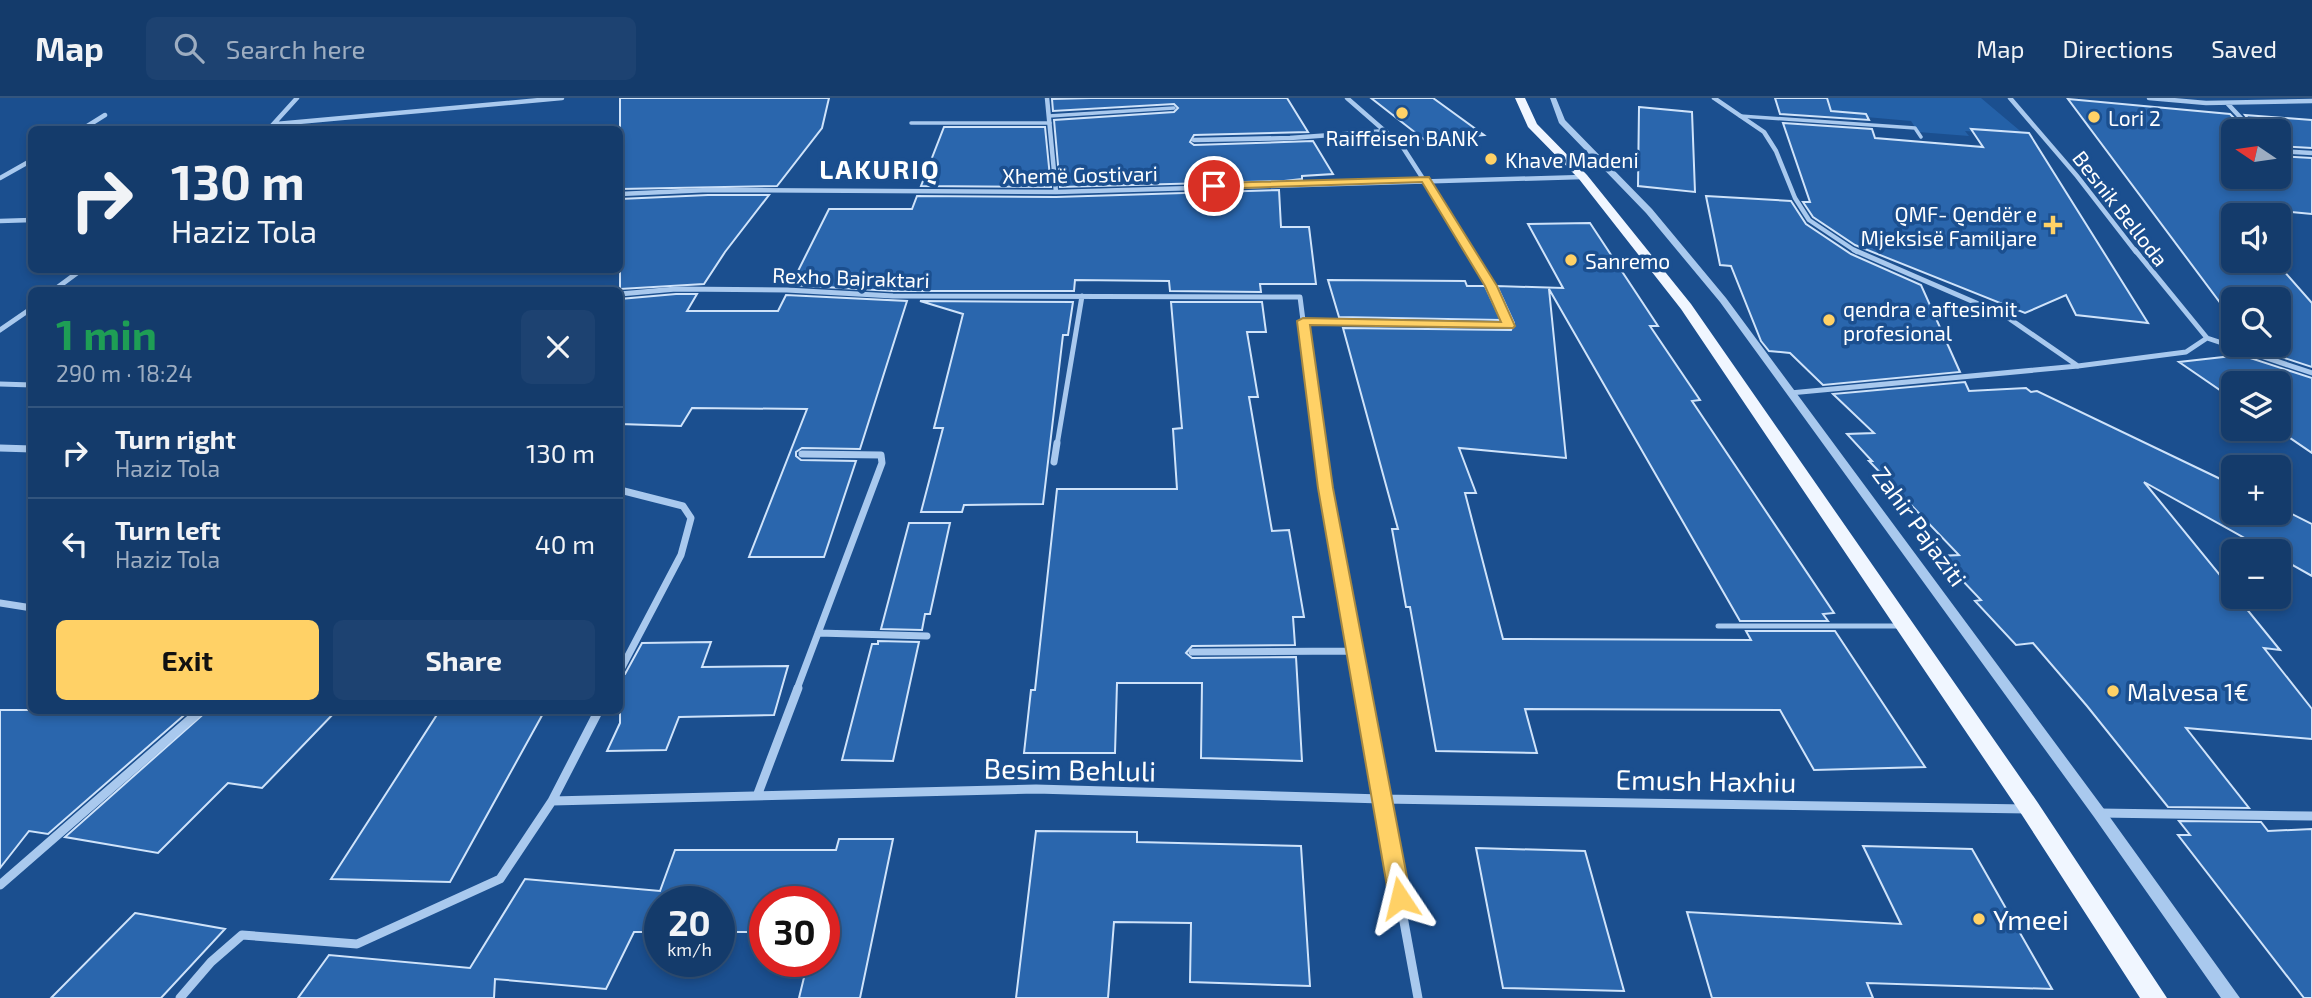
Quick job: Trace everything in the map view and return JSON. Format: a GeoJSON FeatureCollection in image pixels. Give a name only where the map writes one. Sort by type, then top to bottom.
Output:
{"type":"FeatureCollection","features":[{"type":"Feature","properties":{"kind":"main road"},"geometry":{"type":"LineString","coordinates":[[1520,98],[1532,125],[1583,177],[1686,307],[2030,809],[2154,998]]}},
{"type":"Feature","properties":{"kind":"street"},"geometry":{"type":"LineString","coordinates":[[273,126],[297,98]]}},
{"type":"Feature","properties":{"kind":"street"},"geometry":{"type":"LineString","coordinates":[[276,124],[562,98]]}},
{"type":"Feature","properties":{"kind":"street"},"geometry":{"type":"LineString","coordinates":[[1047,98],[1056,192]]}},
{"type":"Feature","properties":{"kind":"street"},"geometry":{"type":"LineString","coordinates":[[1347,98],[1402,146],[1491,286],[1509,326],[1303,321],[1325,488],[1418,998]]}},
{"type":"Feature","properties":{"kind":"street","name":"Zahir Pajaziti"},"geometry":{"type":"LineString","coordinates":[[1553,98],[1562,121],[1649,211],[1723,300],[2099,813],[2231,998]]}},
{"type":"Feature","properties":{"kind":"street"},"geometry":{"type":"LineString","coordinates":[[1714,98],[1760,128],[1770,139],[1786,169],[1791,193],[1801,213],[1821,230],[1859,251],[2004,315],[2078,366]]}},
{"type":"Feature","properties":{"kind":"street","name":"Besnik Belloda"},"geometry":{"type":"LineString","coordinates":[[2010,98],[2077,176],[2192,323],[2207,338]]}},
{"type":"Feature","properties":{"kind":"street"},"geometry":{"type":"LineString","coordinates":[[2149,98],[2227,103],[2312,102]]}},
{"type":"Feature","properties":{"kind":"street"},"geometry":{"type":"LineString","coordinates":[[2155,98],[2162,99]]}},
{"type":"Feature","properties":{"kind":"street"},"geometry":{"type":"LineString","coordinates":[[2227,103],[2242,119]]}},
{"type":"Feature","properties":{"kind":"street"},"geometry":{"type":"LineString","coordinates":[[87,126],[105,115]]}},
{"type":"Feature","properties":{"kind":"street"},"geometry":{"type":"LineString","coordinates":[[1194,140],[1290,138],[1386,131]]}},
{"type":"Feature","properties":{"kind":"street"},"geometry":{"type":"LineString","coordinates":[[2291,152],[2312,153]]}},
{"type":"Feature","properties":{"kind":"street"},"geometry":{"type":"LineString","coordinates":[[0,178],[28,162]]}},
{"type":"Feature","properties":{"kind":"street","name":"Xhemë Gostivari"},"geometry":{"type":"LineString","coordinates":[[623,194],[708,190],[1056,192],[1425,179],[1583,177]]}},
{"type":"Feature","properties":{"kind":"street"},"geometry":{"type":"LineString","coordinates":[[0,221],[28,220]]}},
{"type":"Feature","properties":{"kind":"street"},"geometry":{"type":"LineString","coordinates":[[58,287],[77,273]]}},
{"type":"Feature","properties":{"kind":"street","name":"Rexho Bajraktari"},"geometry":{"type":"LineString","coordinates":[[623,294],[676,289],[787,289],[893,296],[1300,296],[1303,321]]}},
{"type":"Feature","properties":{"kind":"street"},"geometry":{"type":"LineString","coordinates":[[1054,462],[1082,296]]}},
{"type":"Feature","properties":{"kind":"street"},"geometry":{"type":"LineString","coordinates":[[0,330],[28,311]]}},
{"type":"Feature","properties":{"kind":"street"},"geometry":{"type":"LineString","coordinates":[[1789,393],[2078,366],[2186,352],[2207,338],[2312,373]]}},
{"type":"Feature","properties":{"kind":"street"},"geometry":{"type":"LineString","coordinates":[[0,384],[28,384]]}},
{"type":"Feature","properties":{"kind":"street"},"geometry":{"type":"LineString","coordinates":[[0,448],[28,449]]}},
{"type":"Feature","properties":{"kind":"street"},"geometry":{"type":"LineString","coordinates":[[757,796],[882,463],[881,455],[802,454]]}},
{"type":"Feature","properties":{"kind":"street"},"geometry":{"type":"LineString","coordinates":[[623,492],[683,506],[691,518],[681,555],[623,665]]}},
{"type":"Feature","properties":{"kind":"street"},"geometry":{"type":"LineString","coordinates":[[0,603],[28,607]]}},
{"type":"Feature","properties":{"kind":"street"},"geometry":{"type":"LineString","coordinates":[[818,633],[927,636]]}},
{"type":"Feature","properties":{"kind":"street"},"geometry":{"type":"LineString","coordinates":[[1192,652],[1355,651]]}},
{"type":"Feature","properties":{"kind":"street"},"geometry":{"type":"LineString","coordinates":[[0,886],[196,714]]}},
{"type":"Feature","properties":{"kind":"street"},"geometry":{"type":"LineString","coordinates":[[180,998],[211,962],[242,935],[357,944],[500,879],[552,801],[597,714]]}},
{"type":"Feature","properties":{"kind":"street","name":"Besim Behluli"},"geometry":{"type":"LineString","coordinates":[[552,801],[1036,789],[1382,799]]}},
{"type":"Feature","properties":{"kind":"street","name":"Emush Haxhiu"},"geometry":{"type":"LineString","coordinates":[[1382,799],[2030,809]]}},
{"type":"Feature","properties":{"kind":"street"},"geometry":{"type":"LineString","coordinates":[[2099,813],[2312,816]]}},
{"type":"Feature","properties":{"kind":"lane"},"geometry":{"type":"LineString","coordinates":[[911,123],[1049,120],[1174,108]]}},
{"type":"Feature","properties":{"kind":"lane"},"geometry":{"type":"LineString","coordinates":[[1740,116],[1915,128],[1921,137]]}},
{"type":"Feature","properties":{"kind":"lane"},"geometry":{"type":"LineString","coordinates":[[1718,626],[1903,626]]}},
{"type":"Feature","properties":{"kind":"shaded area"},"geometry":{"type":"Polygon","coordinates":[[[1824,98],[1981,98],[2025,135],[1965,131],[1969,136],[1918,132],[1911,121],[1832,114],[1824,98]]]}},
{"type":"Feature","properties":{"kind":"building"},"geometry":{"type":"Polygon","coordinates":[[[620,98],[829,98],[822,128],[777,186],[623,189],[623,126],[620,126],[620,98]]]}},
{"type":"Feature","properties":{"kind":"building"},"geometry":{"type":"Polygon","coordinates":[[[1287,98],[1308,132],[1194,135],[1190,142],[1194,145],[1313,141],[1333,174],[1302,176],[1302,179],[1284,181],[1060,187],[1054,120],[1174,112],[1178,108],[1174,104],[1053,111],[1052,99],[1287,98]]]}},
{"type":"Feature","properties":{"kind":"building"},"geometry":{"type":"Polygon","coordinates":[[[1371,98],[1433,98],[1484,135],[1426,141],[1371,98]]]}},
{"type":"Feature","properties":{"kind":"building"},"geometry":{"type":"Polygon","coordinates":[[[1775,98],[1827,98],[1831,111],[1866,114],[1869,120],[1780,114],[1775,98]]]}},
{"type":"Feature","properties":{"kind":"building"},"geometry":{"type":"Polygon","coordinates":[[[2068,99],[2230,114],[2235,119],[2221,119],[2221,189],[2291,189],[2291,157],[2312,158],[2312,214],[2291,212],[2291,203],[2221,203],[2221,273],[2286,273],[2312,303],[2312,367],[2281,357],[2291,357],[2291,287],[2221,287],[2221,304],[2068,99]]]}},
{"type":"Feature","properties":{"kind":"building"},"geometry":{"type":"Polygon","coordinates":[[[1639,107],[1692,112],[1695,192],[1638,186],[1639,107]]]}},
{"type":"Feature","properties":{"kind":"building"},"geometry":{"type":"Polygon","coordinates":[[[2245,115],[2312,120],[2312,148],[2291,147],[2291,119],[2248,119],[2245,115]]]}},
{"type":"Feature","properties":{"kind":"building"},"geometry":{"type":"Polygon","coordinates":[[[1783,123],[1872,129],[1875,138],[1983,147],[1971,129],[2029,133],[2148,323],[2076,315],[2066,295],[2025,313],[1855,245],[1813,217],[1803,202],[1810,202],[1783,123]]]}},
{"type":"Feature","properties":{"kind":"building"},"geometry":{"type":"Polygon","coordinates":[[[944,127],[1045,127],[1051,187],[921,186],[944,127]]]}},
{"type":"Feature","properties":{"kind":"building"},"geometry":{"type":"Polygon","coordinates":[[[1279,190],[1281,227],[1309,227],[1316,284],[1260,284],[1261,292],[1170,291],[1169,281],[1075,280],[1074,291],[893,291],[791,285],[829,209],[912,209],[917,196],[1056,197],[1279,190]]]}},
{"type":"Feature","properties":{"kind":"building"},"geometry":{"type":"Polygon","coordinates":[[[769,195],[704,284],[623,289],[620,287],[620,273],[623,273],[623,199],[769,195]]]}},
{"type":"Feature","properties":{"kind":"building"},"geometry":{"type":"Polygon","coordinates":[[[1706,196],[1791,201],[1806,224],[1851,254],[1921,285],[1960,372],[1823,385],[1790,353],[1769,351],[1761,341],[1731,266],[1720,265],[1706,196]]]}},
{"type":"Feature","properties":{"kind":"building"},"geometry":{"type":"Polygon","coordinates":[[[1590,223],[1658,326],[1650,326],[1700,400],[1692,401],[1834,613],[1823,614],[1828,621],[1740,621],[1549,289],[1566,458],[1459,448],[1476,493],[1465,493],[1503,639],[1751,640],[1746,631],[1835,631],[1925,767],[1814,770],[1780,710],[1525,709],[1537,753],[1436,751],[1410,607],[1406,607],[1392,529],[1398,529],[1343,328],[1511,330],[1514,323],[1497,286],[1563,288],[1528,224],[1590,223]]]}},
{"type":"Feature","properties":{"kind":"building"},"geometry":{"type":"Polygon","coordinates":[[[1328,280],[1465,281],[1467,286],[1485,286],[1501,320],[1339,317],[1328,280]]]}},
{"type":"Feature","properties":{"kind":"building"},"geometry":{"type":"Polygon","coordinates":[[[697,294],[687,311],[778,311],[786,295],[907,301],[860,449],[802,448],[796,452],[796,456],[801,460],[856,461],[824,557],[749,557],[807,409],[692,408],[681,426],[623,424],[623,299],[697,294]]]}},
{"type":"Feature","properties":{"kind":"building"},"geometry":{"type":"Polygon","coordinates":[[[920,301],[1073,302],[1068,335],[1063,335],[1043,504],[964,505],[962,512],[921,512],[943,428],[934,428],[963,314],[920,301]]]}},
{"type":"Feature","properties":{"kind":"building"},"geometry":{"type":"Polygon","coordinates":[[[1171,302],[1262,302],[1266,332],[1247,332],[1258,397],[1249,397],[1272,531],[1289,530],[1304,617],[1293,617],[1295,645],[1192,646],[1186,653],[1192,658],[1296,657],[1302,761],[1201,758],[1202,683],[1117,683],[1115,753],[1024,753],[1031,690],[1035,690],[1057,489],[1177,489],[1173,429],[1182,428],[1171,302]]]}},
{"type":"Feature","properties":{"kind":"building"},"geometry":{"type":"Polygon","coordinates":[[[2247,357],[2290,371],[2221,371],[2221,391],[2179,362],[2247,357]]]}},
{"type":"Feature","properties":{"kind":"building"},"geometry":{"type":"Polygon","coordinates":[[[2291,371],[2312,378],[2312,453],[2291,439],[2291,371]]]}},
{"type":"Feature","properties":{"kind":"building"},"geometry":{"type":"Polygon","coordinates":[[[1965,382],[1969,391],[2026,388],[2221,479],[2221,525],[2144,482],[2221,576],[2221,609],[2247,609],[2280,650],[2264,648],[2312,709],[2312,739],[2186,728],[2249,808],[2168,807],[2033,643],[2016,645],[1975,601],[1981,600],[1939,556],[1959,555],[1869,461],[1872,461],[1847,434],[1874,433],[1833,394],[1965,382]]]}},
{"type":"Feature","properties":{"kind":"building"},"geometry":{"type":"Polygon","coordinates":[[[2291,514],[2312,524],[2312,576],[2291,564],[2291,539],[2246,539],[2221,525],[2291,525],[2291,514]]]}},
{"type":"Feature","properties":{"kind":"building"},"geometry":{"type":"Polygon","coordinates":[[[909,523],[950,523],[930,614],[925,614],[922,630],[881,629],[909,523]]]}},
{"type":"Feature","properties":{"kind":"building"},"geometry":{"type":"Polygon","coordinates":[[[878,641],[919,642],[893,761],[842,760],[872,644],[878,644],[878,641]]]}},
{"type":"Feature","properties":{"kind":"building"},"geometry":{"type":"Polygon","coordinates":[[[711,642],[702,667],[788,666],[774,715],[679,717],[666,750],[607,751],[620,723],[620,714],[623,714],[623,675],[642,643],[711,642]]]}},
{"type":"Feature","properties":{"kind":"building"},"geometry":{"type":"Polygon","coordinates":[[[0,710],[28,710],[28,714],[185,714],[48,834],[29,831],[0,868],[0,710]]]}},
{"type":"Feature","properties":{"kind":"building"},"geometry":{"type":"Polygon","coordinates":[[[203,714],[333,714],[262,788],[228,783],[158,853],[65,837],[203,714]]]}},
{"type":"Feature","properties":{"kind":"building"},"geometry":{"type":"Polygon","coordinates":[[[437,714],[543,714],[450,882],[331,879],[437,714]]]}},
{"type":"Feature","properties":{"kind":"building"},"geometry":{"type":"Polygon","coordinates":[[[2179,821],[2261,822],[2268,831],[2312,829],[2312,998],[2304,998],[2178,835],[2190,835],[2179,821]]]}},
{"type":"Feature","properties":{"kind":"building"},"geometry":{"type":"Polygon","coordinates":[[[1036,831],[1137,832],[1137,842],[1301,846],[1310,986],[1190,982],[1191,923],[1114,922],[1108,998],[1016,998],[1036,831]]]}},
{"type":"Feature","properties":{"kind":"building"},"geometry":{"type":"Polygon","coordinates":[[[839,839],[893,839],[860,998],[799,998],[804,977],[840,977],[840,886],[749,886],[749,932],[735,932],[735,886],[662,886],[675,850],[836,850],[839,839]]]}},
{"type":"Feature","properties":{"kind":"building"},"geometry":{"type":"Polygon","coordinates":[[[1863,846],[1972,849],[2052,989],[1867,983],[1873,998],[1712,998],[1687,912],[1901,924],[1863,846]]]}},
{"type":"Feature","properties":{"kind":"building"},"geometry":{"type":"Polygon","coordinates":[[[1476,848],[1585,851],[1624,991],[1503,988],[1476,848]]]}},
{"type":"Feature","properties":{"kind":"building"},"geometry":{"type":"Polygon","coordinates":[[[525,879],[644,890],[644,932],[634,932],[606,989],[495,979],[494,998],[298,998],[329,955],[470,968],[525,879]]]}},
{"type":"Feature","properties":{"kind":"building"},"geometry":{"type":"Polygon","coordinates":[[[135,913],[225,929],[161,998],[51,998],[135,913]]]}},
{"type":"Feature","properties":{"kind":"place","name":"Raiffeisen BANK"},"geometry":{"type":"Point","coordinates":[1402,113]}},
{"type":"Feature","properties":{"kind":"place","name":"Lori 2"},"geometry":{"type":"Point","coordinates":[2094,117]}},
{"type":"Feature","properties":{"kind":"place","name":"Khave Madeni"},"geometry":{"type":"Point","coordinates":[1491,159]}},
{"type":"Feature","properties":{"kind":"place","name":"QMF- Qendër e Mjeksisë Familjare"},"geometry":{"type":"Point","coordinates":[2053,225]}},
{"type":"Feature","properties":{"kind":"place","name":"Sanremo"},"geometry":{"type":"Point","coordinates":[1571,260]}},
{"type":"Feature","properties":{"kind":"place","name":"qendra e aftesimit profesional"},"geometry":{"type":"Point","coordinates":[1829,320]}},
{"type":"Feature","properties":{"kind":"place","name":"Malvesa 1€"},"geometry":{"type":"Point","coordinates":[2113,691]}},
{"type":"Feature","properties":{"kind":"place","name":"Ymeei"},"geometry":{"type":"Point","coordinates":[1979,919]}},
{"type":"Feature","properties":{"kind":"district","name":"LAKURIQ"},"geometry":{"type":"Point","coordinates":[880,168]}},
{"type":"Feature","properties":{"kind":"route"},"geometry":{"type":"LineString","coordinates":[[1214,186],[1425,179],[1491,286],[1509,326],[1303,321],[1325,488],[1400,898]]}}]}
